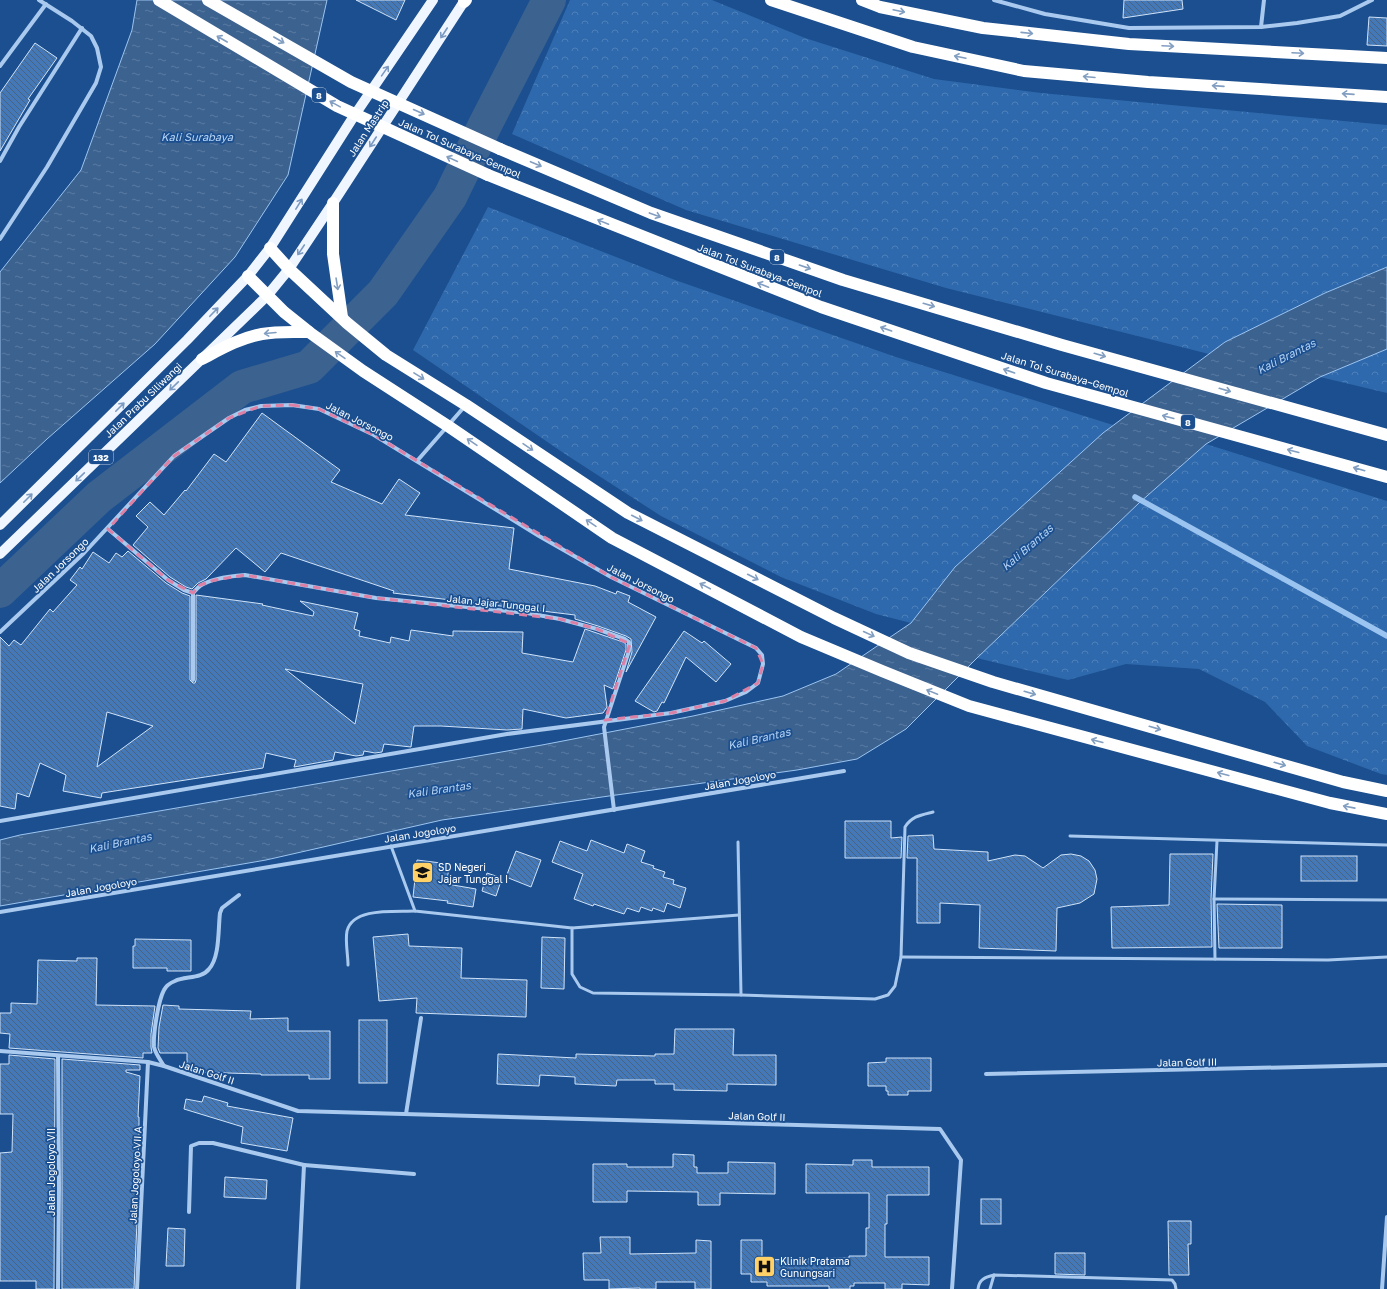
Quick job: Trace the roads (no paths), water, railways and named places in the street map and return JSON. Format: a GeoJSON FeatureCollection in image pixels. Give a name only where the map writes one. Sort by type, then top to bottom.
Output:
{"type":"FeatureCollection","features":[{"type":"Feature","properties":{"kind":"highway","name":"Jalan Tol Surabaya–Gempol"},"geometry":{"type":"LineString","coordinates":[[158,0],[336,106],[488,175],[821,307],[1046,383],[1387,477]]}},
{"type":"Feature","properties":{"kind":"highway","name":"Jalan Tol Surabaya–Gempol"},"geometry":{"type":"LineString","coordinates":[[208,0],[351,82],[500,149],[651,213],[843,280],[1062,345],[1386,435]]}},
{"type":"Feature","properties":{"kind":"highway"},"geometry":{"type":"LineString","coordinates":[[771,0],[913,47],[1024,71],[1148,82],[1387,97]]}},
{"type":"Feature","properties":{"kind":"highway"},"geometry":{"type":"LineString","coordinates":[[862,0],[880,7],[991,29],[1129,44],[1387,58]]}},
{"type":"Feature","properties":{"kind":"highway"},"geometry":{"type":"LineString","coordinates":[[333,203],[333,254],[344,320]]}},
{"type":"Feature","properties":{"kind":"highway"},"geometry":{"type":"LineString","coordinates":[[270,248],[344,320],[386,355],[466,405],[628,513],[834,618],[909,653],[993,682],[1343,782],[1387,791]]}},
{"type":"Feature","properties":{"kind":"highway"},"geometry":{"type":"LineString","coordinates":[[248,276],[267,296],[313,335],[363,371],[448,426],[612,538],[801,636],[882,672],[968,706],[1330,803],[1387,814]]}},
{"type":"Feature","properties":{"kind":"highway"},"geometry":{"type":"LineString","coordinates":[[202,359],[245,338],[262,334],[313,335]]}},
{"type":"Feature","properties":{"kind":"main road","name":"Jalan Mastrip"},"geometry":{"type":"LineString","coordinates":[[248,276],[270,248],[354,116],[433,0]]}},
{"type":"Feature","properties":{"kind":"main road","name":"Jalan Mastrip"},"geometry":{"type":"LineString","coordinates":[[267,296],[289,268],[333,203],[465,1]]}},
{"type":"Feature","properties":{"kind":"main road","name":"Jalan Prabu Siliwangi"},"geometry":{"type":"LineString","coordinates":[[0,525],[187,340],[248,276]]}},
{"type":"Feature","properties":{"kind":"main road","name":"Jalan Prabu Siliwangi"},"geometry":{"type":"LineString","coordinates":[[0,554],[267,296]]}},
{"type":"Feature","properties":{"kind":"street"},"geometry":{"type":"LineString","coordinates":[[0,239],[47,167],[96,83],[101,67],[97,48],[91,36],[82,28],[39,0]]}},
{"type":"Feature","properties":{"kind":"street"},"geometry":{"type":"LineString","coordinates":[[994,0],[1045,14],[1129,28],[1261,27],[1297,23],[1340,16],[1372,0]]}},
{"type":"Feature","properties":{"kind":"street"},"geometry":{"type":"LineString","coordinates":[[1261,27],[1264,0]]}},
{"type":"Feature","properties":{"kind":"street"},"geometry":{"type":"LineString","coordinates":[[0,66],[46,4]]}},
{"type":"Feature","properties":{"kind":"street"},"geometry":{"type":"LineString","coordinates":[[0,161],[19,127],[82,28]]}},
{"type":"Feature","properties":{"kind":"street","name":"Jalan Jorsongo"},"geometry":{"type":"LineString","coordinates":[[0,632],[108,529],[174,456],[229,418],[245,410],[261,406],[292,405],[319,409],[374,435],[539,536],[610,577],[756,648],[762,655],[763,664],[758,682],[746,692],[725,701],[671,713],[606,720]]}},
{"type":"Feature","properties":{"kind":"street"},"geometry":{"type":"LineString","coordinates":[[417,461],[466,405]]}},
{"type":"Feature","properties":{"kind":"street"},"geometry":{"type":"LineString","coordinates":[[108,529],[168,580],[184,590],[193,593],[193,680]]}},
{"type":"Feature","properties":{"kind":"street","name":"Jalan Jajar Tunggal I"},"geometry":{"type":"LineString","coordinates":[[193,593],[200,586],[215,580],[228,576],[245,575],[376,598],[526,613],[560,619],[597,629],[625,639],[629,642],[630,646],[604,727],[614,810]]}},
{"type":"Feature","properties":{"kind":"street"},"geometry":{"type":"LineString","coordinates":[[0,821],[507,734],[606,720]]}},
{"type":"Feature","properties":{"kind":"street","name":"Jalan Jogoloyo"},"geometry":{"type":"LineString","coordinates":[[0,912],[844,771]]}},
{"type":"Feature","properties":{"kind":"street"},"geometry":{"type":"LineString","coordinates":[[164,1066],[154,1049],[156,1023],[163,991],[167,985],[176,980],[202,975],[209,970],[213,964],[217,950],[220,913],[222,908],[239,895]]}},
{"type":"Feature","properties":{"kind":"street"},"geometry":{"type":"LineString","coordinates":[[406,1114],[421,1018]]}},
{"type":"Feature","properties":{"kind":"street","name":"Jalan Golf II"},"geometry":{"type":"LineString","coordinates":[[0,1051],[148,1062],[298,1111],[940,1129],[961,1160],[952,1289]]}},
{"type":"Feature","properties":{"kind":"street","name":"Jalan Jogoloyo VII"},"geometry":{"type":"LineString","coordinates":[[58,1056],[58,1289]]}},
{"type":"Feature","properties":{"kind":"street","name":"Jalan Jogoloyo VII A"},"geometry":{"type":"LineString","coordinates":[[137,1289],[148,1062]]}},
{"type":"Feature","properties":{"kind":"street","name":"Jalan Golf III"},"geometry":{"type":"LineString","coordinates":[[986,1074],[1387,1065]]}},
{"type":"Feature","properties":{"kind":"street"},"geometry":{"type":"LineString","coordinates":[[189,1212],[191,1146],[199,1143],[213,1143],[304,1164],[414,1174]]}},
{"type":"Feature","properties":{"kind":"street"},"geometry":{"type":"LineString","coordinates":[[298,1289],[304,1164]]}},
{"type":"Feature","properties":{"kind":"street"},"geometry":{"type":"LineString","coordinates":[[1382,1289],[1387,1217]]}},
{"type":"Feature","properties":{"kind":"lane"},"geometry":{"type":"LineString","coordinates":[[572,928],[572,974],[580,987],[593,992],[875,999],[888,995],[895,986],[901,957],[905,827],[909,820],[917,816],[933,812]]}},
{"type":"Feature","properties":{"kind":"lane"},"geometry":{"type":"LineString","coordinates":[[1070,836],[1387,845]]}},
{"type":"Feature","properties":{"kind":"lane"},"geometry":{"type":"LineString","coordinates":[[1215,959],[1214,899],[1217,841]]}},
{"type":"Feature","properties":{"kind":"lane"},"geometry":{"type":"LineString","coordinates":[[738,842],[741,995]]}},
{"type":"Feature","properties":{"kind":"lane"},"geometry":{"type":"LineString","coordinates":[[391,846],[415,911]]}},
{"type":"Feature","properties":{"kind":"lane"},"geometry":{"type":"LineString","coordinates":[[1214,899],[1387,900]]}},
{"type":"Feature","properties":{"kind":"lane"},"geometry":{"type":"LineString","coordinates":[[348,965],[347,932],[350,923],[357,917],[369,913],[415,911],[572,928],[739,915]]}},
{"type":"Feature","properties":{"kind":"lane"},"geometry":{"type":"LineString","coordinates":[[901,957],[1328,960],[1387,957]]}},
{"type":"Feature","properties":{"kind":"lane"},"geometry":{"type":"LineString","coordinates":[[990,1289],[994,1275]]}},
{"type":"Feature","properties":{"kind":"lane"},"geometry":{"type":"LineString","coordinates":[[978,1289],[979,1284],[984,1278],[994,1275],[1172,1280],[1176,1289]]}},
{"type":"Feature","properties":{"kind":"water","name":"Kali Surabaya"},"geometry":{"type":"Polygon","coordinates":[[[137,0],[327,0],[288,175],[235,257],[155,344],[47,439],[0,483],[0,272],[81,170],[132,30],[137,0]]]}},
{"type":"Feature","properties":{"kind":"water","name":"Kali Brantas"},"geometry":{"type":"Polygon","coordinates":[[[1387,267],[1387,349],[1320,377],[1206,444],[1139,503],[977,658],[906,729],[857,759],[797,770],[442,820],[266,860],[0,906],[0,840],[20,835],[542,745],[693,716],[783,696],[836,674],[911,623],[955,567],[1103,433],[1225,342],[1325,293],[1387,267]]]}},
{"type":"Feature","properties":{"kind":"waterway"},"geometry":{"type":"LineString","coordinates":[[0,591],[99,497],[242,387],[309,367],[383,293],[450,197],[549,0]]}},
{"type":"Feature","properties":{"kind":"waterway"},"geometry":{"type":"LineString","coordinates":[[1135,497],[1387,636]]}},
{"type":"Feature","properties":{"kind":"place","name":"SD Negeri Jajar Tunggal I"},"geometry":{"type":"Point","coordinates":[422,873]}},
{"type":"Feature","properties":{"kind":"place","name":"Klinik Pratama Gunungsari"},"geometry":{"type":"Point","coordinates":[764,1267]}}]}
